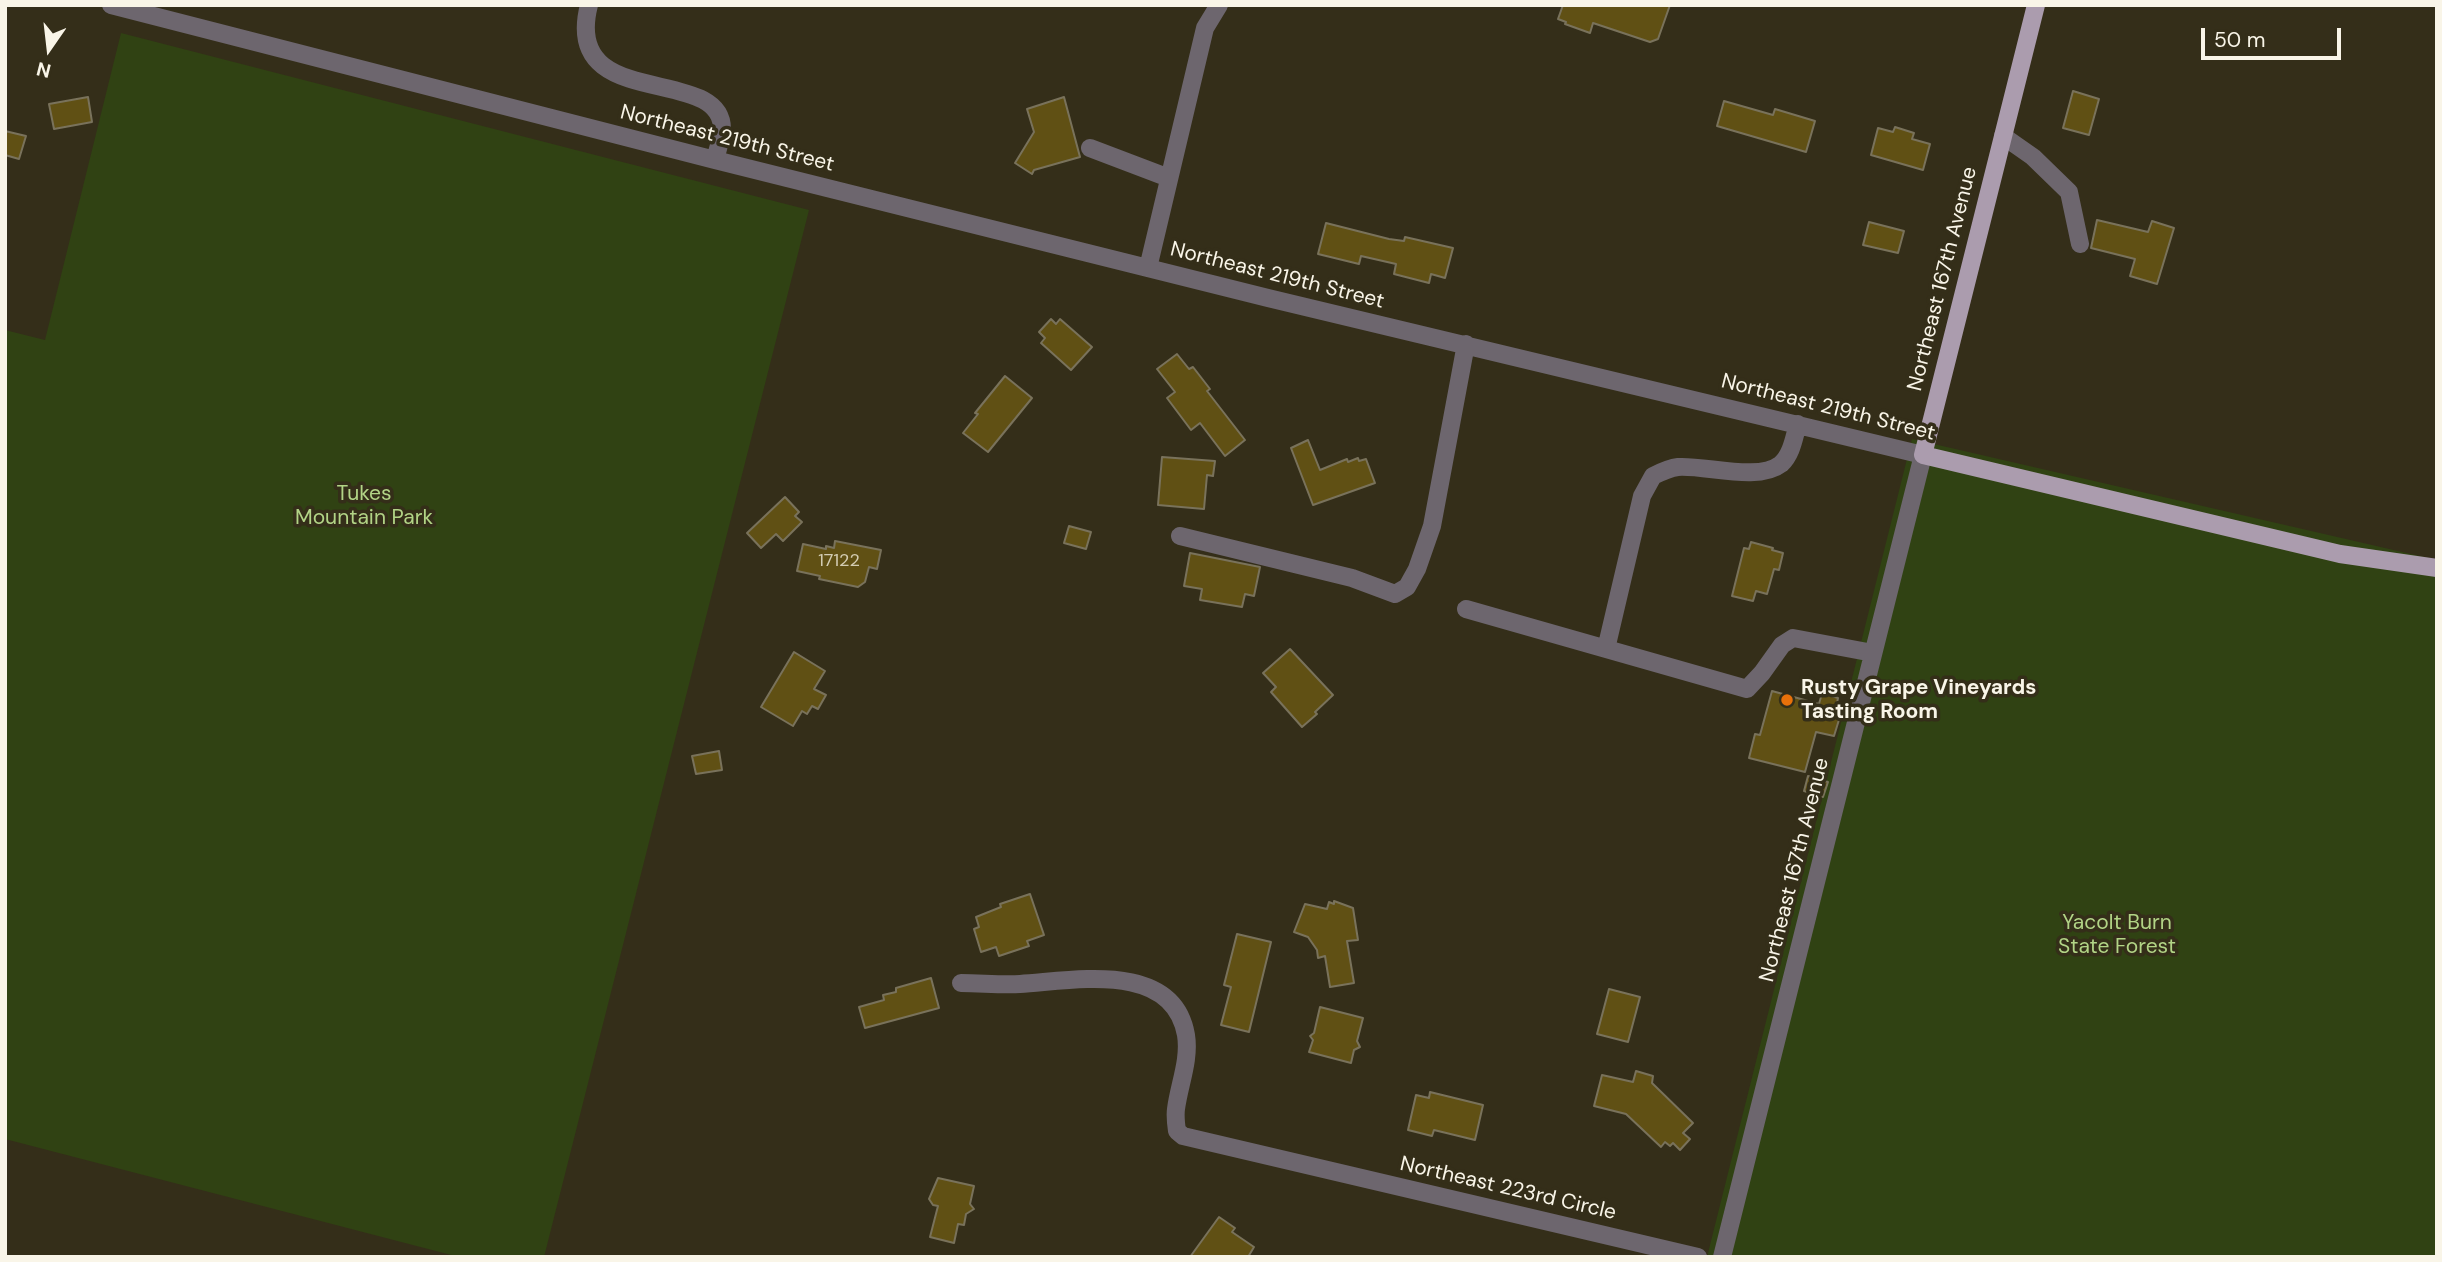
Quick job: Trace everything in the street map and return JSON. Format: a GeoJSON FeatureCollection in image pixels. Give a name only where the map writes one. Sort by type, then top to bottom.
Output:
{"type":"FeatureCollection","features":[{"type":"Feature","properties":{"kind":"main road","name":"Northeast 167th Avenue"},"geometry":{"type":"LineString","coordinates":[[1923,454],[2036,5]]}},
{"type":"Feature","properties":{"kind":"main road","name":"Northeast 219th Street"},"geometry":{"type":"LineString","coordinates":[[1923,454],[2340,554],[2437,568]]}},
{"type":"Feature","properties":{"kind":"street"},"geometry":{"type":"LineString","coordinates":[[589,5],[586,38],[596,59],[611,73],[700,96],[716,109],[723,128],[715,160]]}},
{"type":"Feature","properties":{"kind":"street"},"geometry":{"type":"LineString","coordinates":[[1148,268],[1205,28],[1219,5]]}},
{"type":"Feature","properties":{"kind":"street","name":"Northeast 219th Street"},"geometry":{"type":"LineString","coordinates":[[117,6],[1148,268],[1923,454]]}},
{"type":"Feature","properties":{"kind":"street"},"geometry":{"type":"LineString","coordinates":[[2003,136],[2033,157],[2069,192],[2080,244]]}},
{"type":"Feature","properties":{"kind":"street"},"geometry":{"type":"LineString","coordinates":[[1090,148],[1169,178]]}},
{"type":"Feature","properties":{"kind":"street"},"geometry":{"type":"LineString","coordinates":[[1180,536],[1352,578],[1395,594],[1407,587],[1417,569],[1432,526],[1466,344]]}},
{"type":"Feature","properties":{"kind":"street"},"geometry":{"type":"LineString","coordinates":[[1606,649],[1642,496],[1653,477],[1678,467],[1757,471],[1771,469],[1787,456],[1798,424]]}},
{"type":"Feature","properties":{"kind":"street","name":"Northeast 167th Avenue"},"geometry":{"type":"LineString","coordinates":[[1722,1257],[1923,454]]}},
{"type":"Feature","properties":{"kind":"street"},"geometry":{"type":"LineString","coordinates":[[1466,609],[1747,689],[1782,645],[1793,638],[1873,653]]}},
{"type":"Feature","properties":{"kind":"street","name":"Northeast 223rd Circle"},"geometry":{"type":"LineString","coordinates":[[961,983],[1016,984],[1097,978],[1128,981],[1153,989],[1170,1002],[1182,1021],[1187,1038],[1176,1111],[1177,1131],[1199,1142],[1698,1257]]}},
{"type":"Feature","properties":{"kind":"green space","name":"Tukes Mountain Park"},"geometry":{"type":"Polygon","coordinates":[[[121,33],[809,210],[544,1257],[459,1257],[5,1139],[5,330],[45,340],[121,33]]]}},
{"type":"Feature","properties":{"kind":"green space","name":"Yacolt Burn State Forest"},"geometry":{"type":"Polygon","coordinates":[[[1912,439],[2437,560],[2437,1257],[1707,1257],[1912,439]]]}},
{"type":"Feature","properties":{"kind":"building"},"geometry":{"type":"Polygon","coordinates":[[[1563,5],[1670,5],[1658,39],[1650,42],[1593,23],[1590,33],[1565,24],[1566,22],[1558,19],[1563,5]]]}},
{"type":"Feature","properties":{"kind":"building"},"geometry":{"type":"Polygon","coordinates":[[[2073,91],[2099,99],[2089,135],[2063,128],[2073,91]]]}},
{"type":"Feature","properties":{"kind":"building"},"geometry":{"type":"Polygon","coordinates":[[[88,97],[92,122],[54,129],[49,104],[88,97]]]}},
{"type":"Feature","properties":{"kind":"building"},"geometry":{"type":"Polygon","coordinates":[[[1064,97],[1080,157],[1034,170],[1032,174],[1015,163],[1034,132],[1027,109],[1064,97]]]}},
{"type":"Feature","properties":{"kind":"building"},"geometry":{"type":"Polygon","coordinates":[[[1724,101],[1773,115],[1775,109],[1815,121],[1806,152],[1717,126],[1724,101]]]}},
{"type":"Feature","properties":{"kind":"building"},"geometry":{"type":"Polygon","coordinates":[[[1895,127],[1914,133],[1912,139],[1930,144],[1923,170],[1871,155],[1878,128],[1893,132],[1895,127]]]}},
{"type":"Feature","properties":{"kind":"building"},"geometry":{"type":"Polygon","coordinates":[[[5,131],[26,136],[19,159],[5,155],[5,131]]]}},
{"type":"Feature","properties":{"kind":"building"},"geometry":{"type":"Polygon","coordinates":[[[2097,220],[2148,232],[2152,221],[2174,228],[2157,284],[2130,276],[2135,259],[2091,248],[2097,220]]]}},
{"type":"Feature","properties":{"kind":"building"},"geometry":{"type":"Polygon","coordinates":[[[1869,222],[1904,231],[1898,253],[1863,245],[1869,222]]]}},
{"type":"Feature","properties":{"kind":"building"},"geometry":{"type":"Polygon","coordinates":[[[1326,223],[1389,239],[1404,241],[1405,237],[1453,248],[1445,278],[1431,274],[1429,283],[1394,274],[1396,264],[1361,256],[1359,264],[1318,254],[1326,223]]]}},
{"type":"Feature","properties":{"kind":"building"},"geometry":{"type":"Polygon","coordinates":[[[1051,319],[1056,324],[1060,319],[1092,347],[1071,370],[1041,343],[1045,338],[1039,332],[1051,319]]]}},
{"type":"Feature","properties":{"kind":"building"},"geometry":{"type":"Polygon","coordinates":[[[1177,354],[1189,369],[1193,367],[1210,389],[1207,391],[1245,440],[1225,456],[1200,423],[1191,430],[1167,398],[1175,392],[1157,369],[1177,354]]]}},
{"type":"Feature","properties":{"kind":"building"},"geometry":{"type":"Polygon","coordinates":[[[1005,376],[1032,398],[988,452],[963,433],[978,414],[975,413],[1005,376]]]}},
{"type":"Feature","properties":{"kind":"building"},"geometry":{"type":"Polygon","coordinates":[[[1308,440],[1320,470],[1347,459],[1348,462],[1358,458],[1359,461],[1366,459],[1375,483],[1313,505],[1291,448],[1308,440]]]}},
{"type":"Feature","properties":{"kind":"building"},"geometry":{"type":"Polygon","coordinates":[[[1162,457],[1215,461],[1213,476],[1207,475],[1204,509],[1158,505],[1162,457]]]}},
{"type":"Feature","properties":{"kind":"building"},"geometry":{"type":"Polygon","coordinates":[[[785,497],[799,512],[795,516],[802,522],[783,541],[776,534],[761,548],[747,533],[785,497]]]}},
{"type":"Feature","properties":{"kind":"building"},"geometry":{"type":"Polygon","coordinates":[[[1069,526],[1091,532],[1086,549],[1064,543],[1069,526]]]}},
{"type":"Feature","properties":{"kind":"building"},"geometry":{"type":"Polygon","coordinates":[[[835,541],[881,550],[877,569],[869,567],[865,582],[858,587],[819,579],[820,576],[797,571],[803,544],[826,549],[826,546],[834,548],[835,541]]]}},
{"type":"Feature","properties":{"kind":"building"},"geometry":{"type":"Polygon","coordinates":[[[1751,542],[1783,553],[1779,570],[1774,569],[1767,594],[1756,591],[1753,601],[1732,596],[1744,548],[1749,549],[1751,542]]]}},
{"type":"Feature","properties":{"kind":"building"},"geometry":{"type":"Polygon","coordinates":[[[1190,553],[1260,567],[1254,596],[1245,594],[1242,607],[1200,600],[1202,589],[1184,586],[1190,553]]]}},
{"type":"Feature","properties":{"kind":"building"},"geometry":{"type":"Polygon","coordinates":[[[1290,649],[1333,695],[1302,727],[1271,692],[1276,687],[1263,673],[1290,649]]]}},
{"type":"Feature","properties":{"kind":"building"},"geometry":{"type":"Polygon","coordinates":[[[794,652],[825,671],[814,689],[826,695],[818,709],[812,706],[807,714],[802,711],[793,726],[761,707],[794,652]]]}},
{"type":"Feature","properties":{"kind":"building"},"geometry":{"type":"Polygon","coordinates":[[[1772,691],[1819,704],[1822,693],[1838,698],[1836,708],[1842,710],[1834,736],[1816,732],[1805,772],[1749,758],[1755,734],[1760,735],[1772,691]]]}},
{"type":"Feature","properties":{"kind":"building"},"geometry":{"type":"Polygon","coordinates":[[[719,751],[722,770],[696,774],[692,756],[719,751]]]}},
{"type":"Feature","properties":{"kind":"building"},"geometry":{"type":"Polygon","coordinates":[[[1808,776],[1828,782],[1823,797],[1804,791],[1808,776]]]}},
{"type":"Feature","properties":{"kind":"building"},"geometry":{"type":"Polygon","coordinates":[[[1030,894],[1044,935],[1027,941],[1029,946],[999,956],[996,947],[981,952],[974,929],[979,927],[976,917],[1001,907],[1000,904],[1030,894]]]}},
{"type":"Feature","properties":{"kind":"building"},"geometry":{"type":"Polygon","coordinates":[[[1334,901],[1353,908],[1358,940],[1347,941],[1354,983],[1330,987],[1325,956],[1318,958],[1317,950],[1308,937],[1294,932],[1305,904],[1327,909],[1329,902],[1334,904],[1334,901]]]}},
{"type":"Feature","properties":{"kind":"building"},"geometry":{"type":"Polygon","coordinates":[[[1237,934],[1271,942],[1249,1032],[1221,1025],[1231,987],[1224,985],[1237,934]]]}},
{"type":"Feature","properties":{"kind":"building"},"geometry":{"type":"Polygon","coordinates":[[[931,978],[939,1008],[865,1028],[859,1007],[884,1000],[883,995],[896,992],[896,988],[931,978]]]}},
{"type":"Feature","properties":{"kind":"building"},"geometry":{"type":"Polygon","coordinates":[[[1609,989],[1640,997],[1628,1042],[1597,1034],[1609,989]]]}},
{"type":"Feature","properties":{"kind":"building"},"geometry":{"type":"Polygon","coordinates":[[[1320,1007],[1363,1018],[1357,1041],[1360,1047],[1354,1050],[1351,1063],[1309,1052],[1313,1040],[1310,1036],[1314,1033],[1320,1007]]]}},
{"type":"Feature","properties":{"kind":"building"},"geometry":{"type":"Polygon","coordinates":[[[1636,1071],[1653,1076],[1652,1083],[1693,1123],[1683,1133],[1690,1139],[1680,1150],[1673,1143],[1670,1146],[1665,1142],[1661,1147],[1626,1114],[1594,1106],[1602,1075],[1633,1082],[1636,1071]]]}},
{"type":"Feature","properties":{"kind":"building"},"geometry":{"type":"Polygon","coordinates":[[[1430,1092],[1483,1105],[1475,1140],[1434,1130],[1432,1136],[1408,1130],[1416,1095],[1429,1098],[1430,1092]]]}},
{"type":"Feature","properties":{"kind":"building"},"geometry":{"type":"Polygon","coordinates":[[[938,1178],[974,1186],[970,1204],[974,1209],[966,1214],[964,1225],[958,1224],[954,1243],[930,1237],[938,1206],[933,1205],[929,1199],[938,1178]]]}},
{"type":"Feature","properties":{"kind":"building"},"geometry":{"type":"Polygon","coordinates":[[[1219,1217],[1235,1228],[1232,1232],[1254,1247],[1248,1257],[1190,1257],[1219,1217]]]}},
{"type":"Feature","properties":{"kind":"place","name":"Rusty Grape Vineyards Tasting Room"},"geometry":{"type":"Point","coordinates":[1787,700]}}]}
